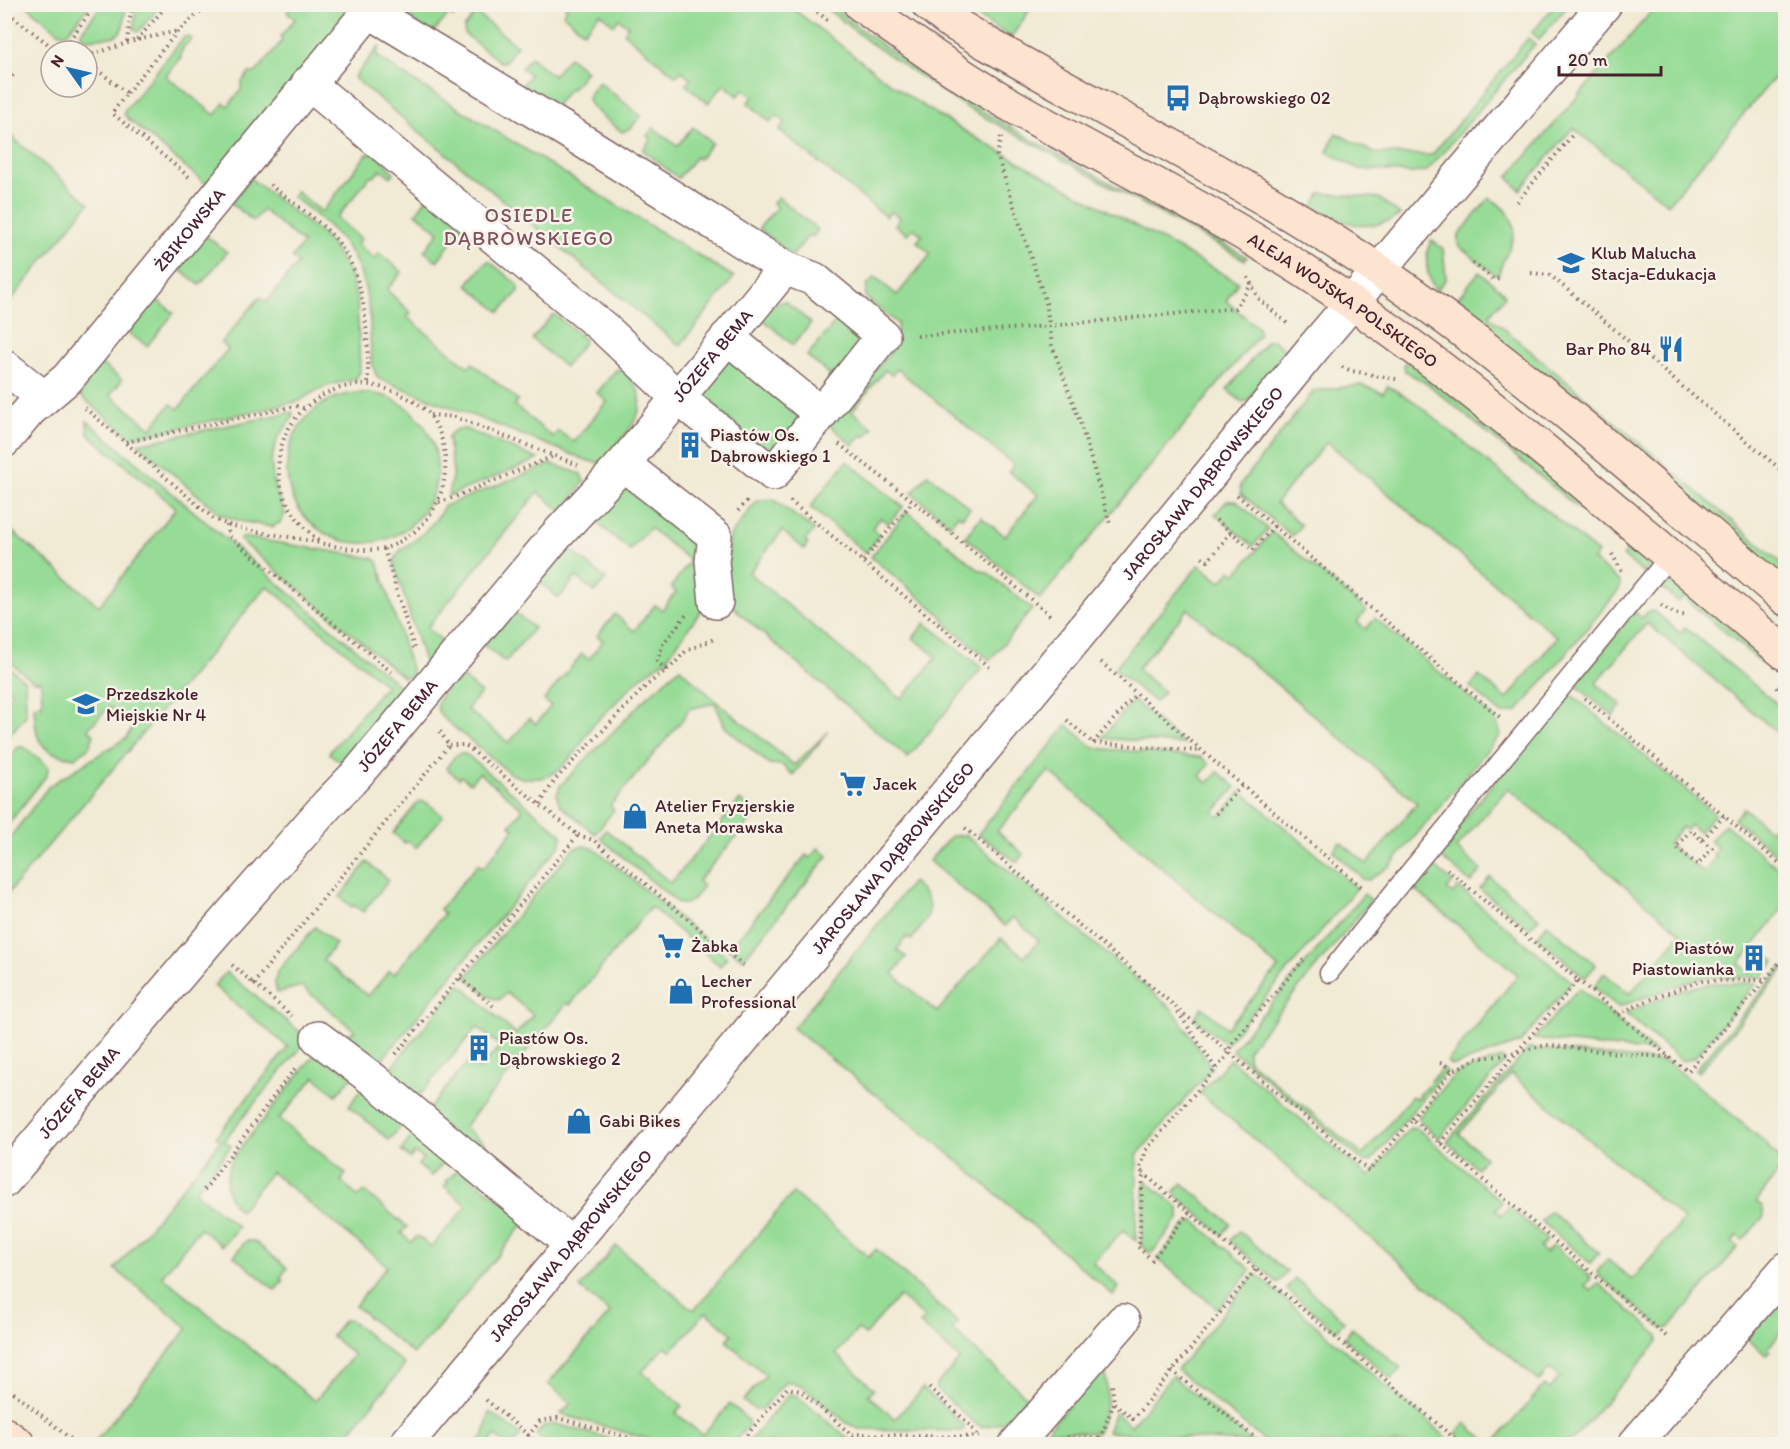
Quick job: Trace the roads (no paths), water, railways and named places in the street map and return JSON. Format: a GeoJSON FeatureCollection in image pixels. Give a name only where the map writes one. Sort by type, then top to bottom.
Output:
{"type":"FeatureCollection","features":[{"type":"Feature","properties":{"kind":"street","name":"ALEJA WOJSKA POLSKIEGO"},"geometry":{"type":"LineString","coordinates":[[860,4],[914,44],[1002,100],[1248,236],[1352,302],[1408,342],[1541,446],[1785,654]]}},
{"type":"Feature","properties":{"kind":"street"},"geometry":{"type":"LineString","coordinates":[[928,4],[948,20],[988,44],[1294,216],[1379,271],[1530,383],[1785,599]]}},
{"type":"Feature","properties":{"kind":"street","name":"JAROSŁAWA DĄBROWSKIEGO"},"geometry":{"type":"LineString","coordinates":[[406,1444],[1352,302],[1605,4]]}},
{"type":"Feature","properties":{"kind":"street","name":"ŻBIKOWSKA"},"geometry":{"type":"LineString","coordinates":[[4,441],[30,411],[68,378],[369,11],[567,131],[785,268]]}},
{"type":"Feature","properties":{"kind":"street"},"geometry":{"type":"LineString","coordinates":[[308,83],[597,322],[677,397],[773,474],[884,336],[814,279],[785,268]]}},
{"type":"Feature","properties":{"kind":"street","name":"JÓZEFA BEMA"},"geometry":{"type":"LineString","coordinates":[[4,1181],[206,943],[420,701],[554,538],[615,472],[785,268]]}},
{"type":"Feature","properties":{"kind":"street"},"geometry":{"type":"LineString","coordinates":[[727,337],[816,418]]}},
{"type":"Feature","properties":{"kind":"street"},"geometry":{"type":"LineString","coordinates":[[4,366],[44,398]]}},
{"type":"Feature","properties":{"kind":"street"},"geometry":{"type":"LineString","coordinates":[[615,472],[715,536],[712,561],[714,591]]}},
{"type":"Feature","properties":{"kind":"street"},"geometry":{"type":"LineString","coordinates":[[318,1038],[374,1080],[571,1244]]}},
{"type":"Feature","properties":{"kind":"street"},"geometry":{"type":"LineString","coordinates":[[1635,1444],[1785,1269]]}},
{"type":"Feature","properties":{"kind":"street"},"geometry":{"type":"LineString","coordinates":[[1020,1440],[1123,1321]]}},
{"type":"Feature","properties":{"kind":"street"},"geometry":{"type":"LineString","coordinates":[[4,1434],[18,1444]]}},
{"type":"Feature","properties":{"kind":"lane"},"geometry":{"type":"LineString","coordinates":[[1329,973],[1669,557]]}},
{"type":"Feature","properties":{"kind":"place","name":"Dąbrowskiego 02"},"geometry":{"type":"Point","coordinates":[1178,98]}},
{"type":"Feature","properties":{"kind":"place","name":"Klub Malucha Stacja-Edukacja"},"geometry":{"type":"Point","coordinates":[1571,263]}},
{"type":"Feature","properties":{"kind":"place","name":"Bar Pho 84"},"geometry":{"type":"Point","coordinates":[1671,349]}},
{"type":"Feature","properties":{"kind":"place","name":"Piastów Os. Dąbrowskiego 1"},"geometry":{"type":"Point","coordinates":[690,445]}},
{"type":"Feature","properties":{"kind":"place","name":"Przedszkole Miejskie Nr 4"},"geometry":{"type":"Point","coordinates":[86,704]}},
{"type":"Feature","properties":{"kind":"place","name":"Jacek"},"geometry":{"type":"Point","coordinates":[853,784]}},
{"type":"Feature","properties":{"kind":"place","name":"Atelier Fryzjerskie Aneta Morawska"},"geometry":{"type":"Point","coordinates":[635,816]}},
{"type":"Feature","properties":{"kind":"place","name":"Żabka"},"geometry":{"type":"Point","coordinates":[671,946]}},
{"type":"Feature","properties":{"kind":"place","name":"Piastów Piastowianka"},"geometry":{"type":"Point","coordinates":[1754,958]}},
{"type":"Feature","properties":{"kind":"place","name":"Lecher Professional"},"geometry":{"type":"Point","coordinates":[681,991]}},
{"type":"Feature","properties":{"kind":"place","name":"Piastów Os. Dąbrowskiego 2"},"geometry":{"type":"Point","coordinates":[479,1048]}},
{"type":"Feature","properties":{"kind":"place","name":"Gabi Bikes"},"geometry":{"type":"Point","coordinates":[579,1121]}},
{"type":"Feature","properties":{"kind":"district","name":"OSIEDLE DĄBROWSKIEGO"},"geometry":{"type":"Point","coordinates":[529,226]}}]}
